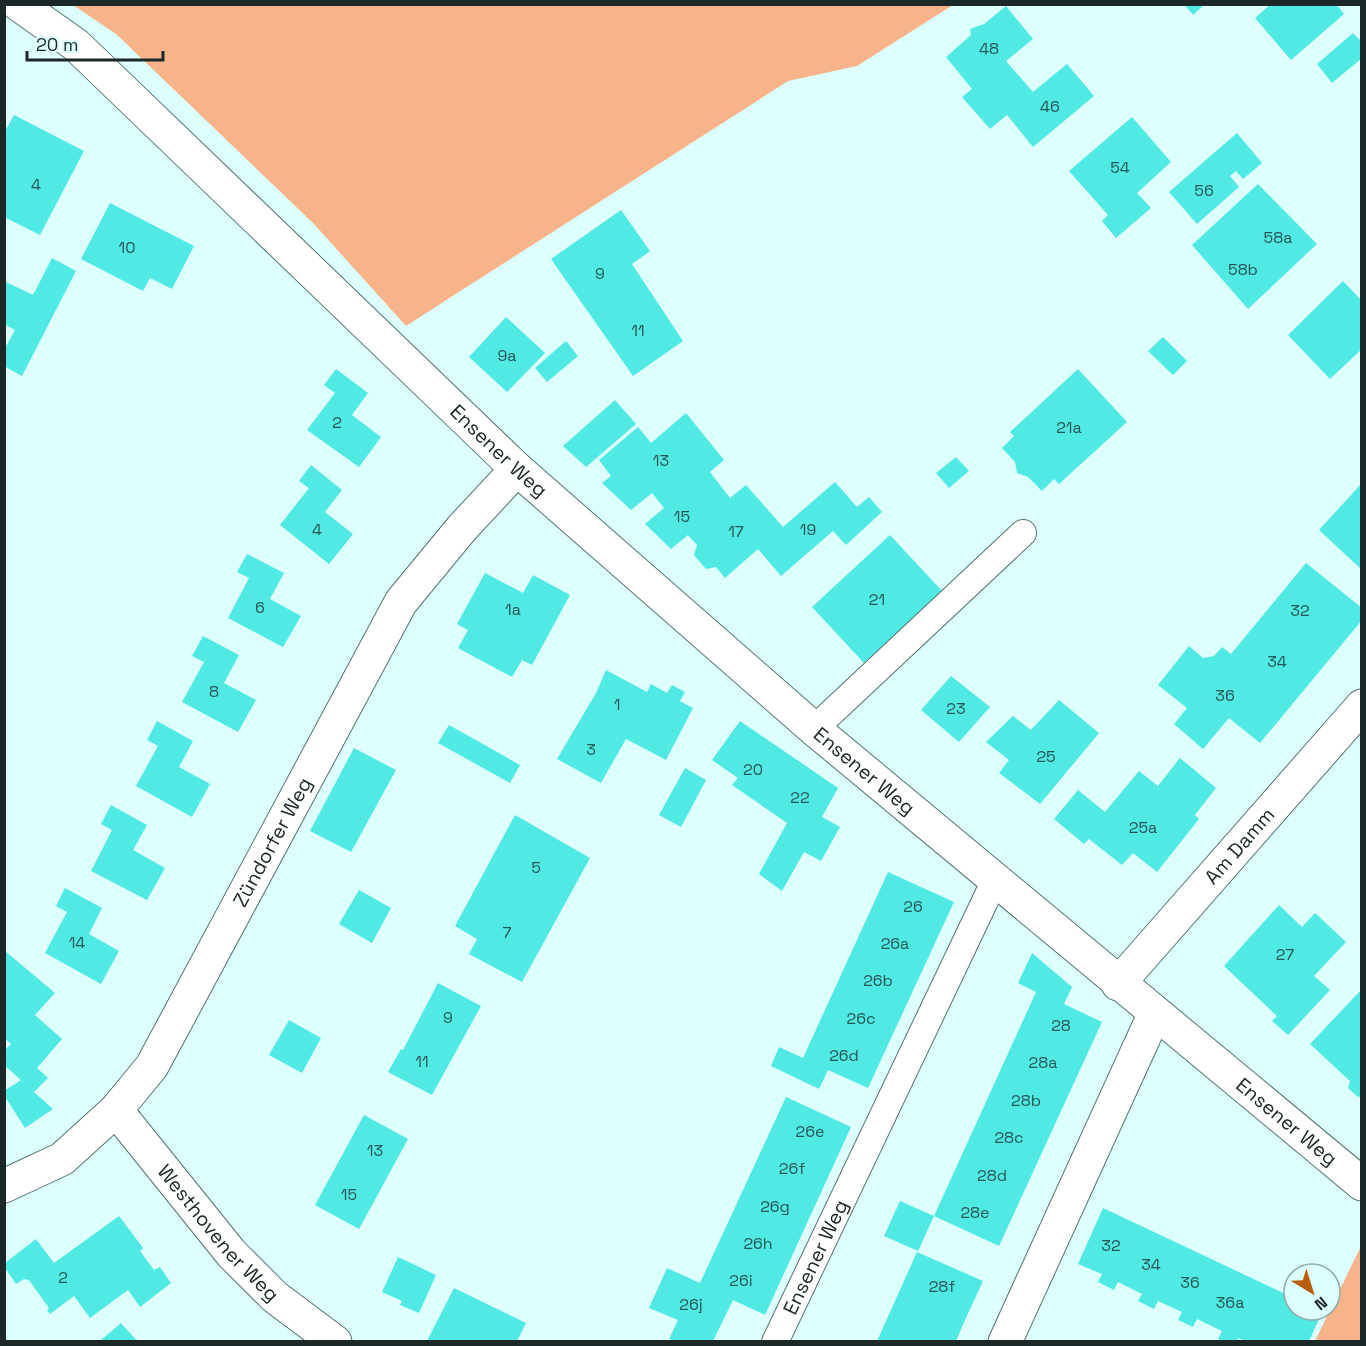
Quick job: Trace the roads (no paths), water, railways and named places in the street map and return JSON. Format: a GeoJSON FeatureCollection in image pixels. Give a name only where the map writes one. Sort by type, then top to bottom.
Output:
{"type":"FeatureCollection","features":[{"type":"Feature","properties":{"kind":"street","name":"Ensener Weg"},"geometry":{"type":"LineString","coordinates":[[18,4],[76,45],[517,469],[814,729],[1118,984],[1362,1184]]}},
{"type":"Feature","properties":{"kind":"street","name":"Zündorfer Weg"},"geometry":{"type":"LineString","coordinates":[[4,1186],[62,1160],[116,1110],[152,1066],[401,602],[462,528],[517,469]]}},
{"type":"Feature","properties":{"kind":"street","name":"Am Damm"},"geometry":{"type":"LineString","coordinates":[[1118,984],[1362,706]]}},
{"type":"Feature","properties":{"kind":"street"},"geometry":{"type":"LineString","coordinates":[[1005,1341],[1155,1013]]}},
{"type":"Feature","properties":{"kind":"street","name":"Westhovener Weg"},"geometry":{"type":"LineString","coordinates":[[116,1110],[231,1252],[275,1298],[334,1341]]}},
{"type":"Feature","properties":{"kind":"lane"},"geometry":{"type":"LineString","coordinates":[[814,729],[1023,532]]}},
{"type":"Feature","properties":{"kind":"lane","name":"Ensener Weg"},"geometry":{"type":"LineString","coordinates":[[775,1341],[995,880]]}}]}
